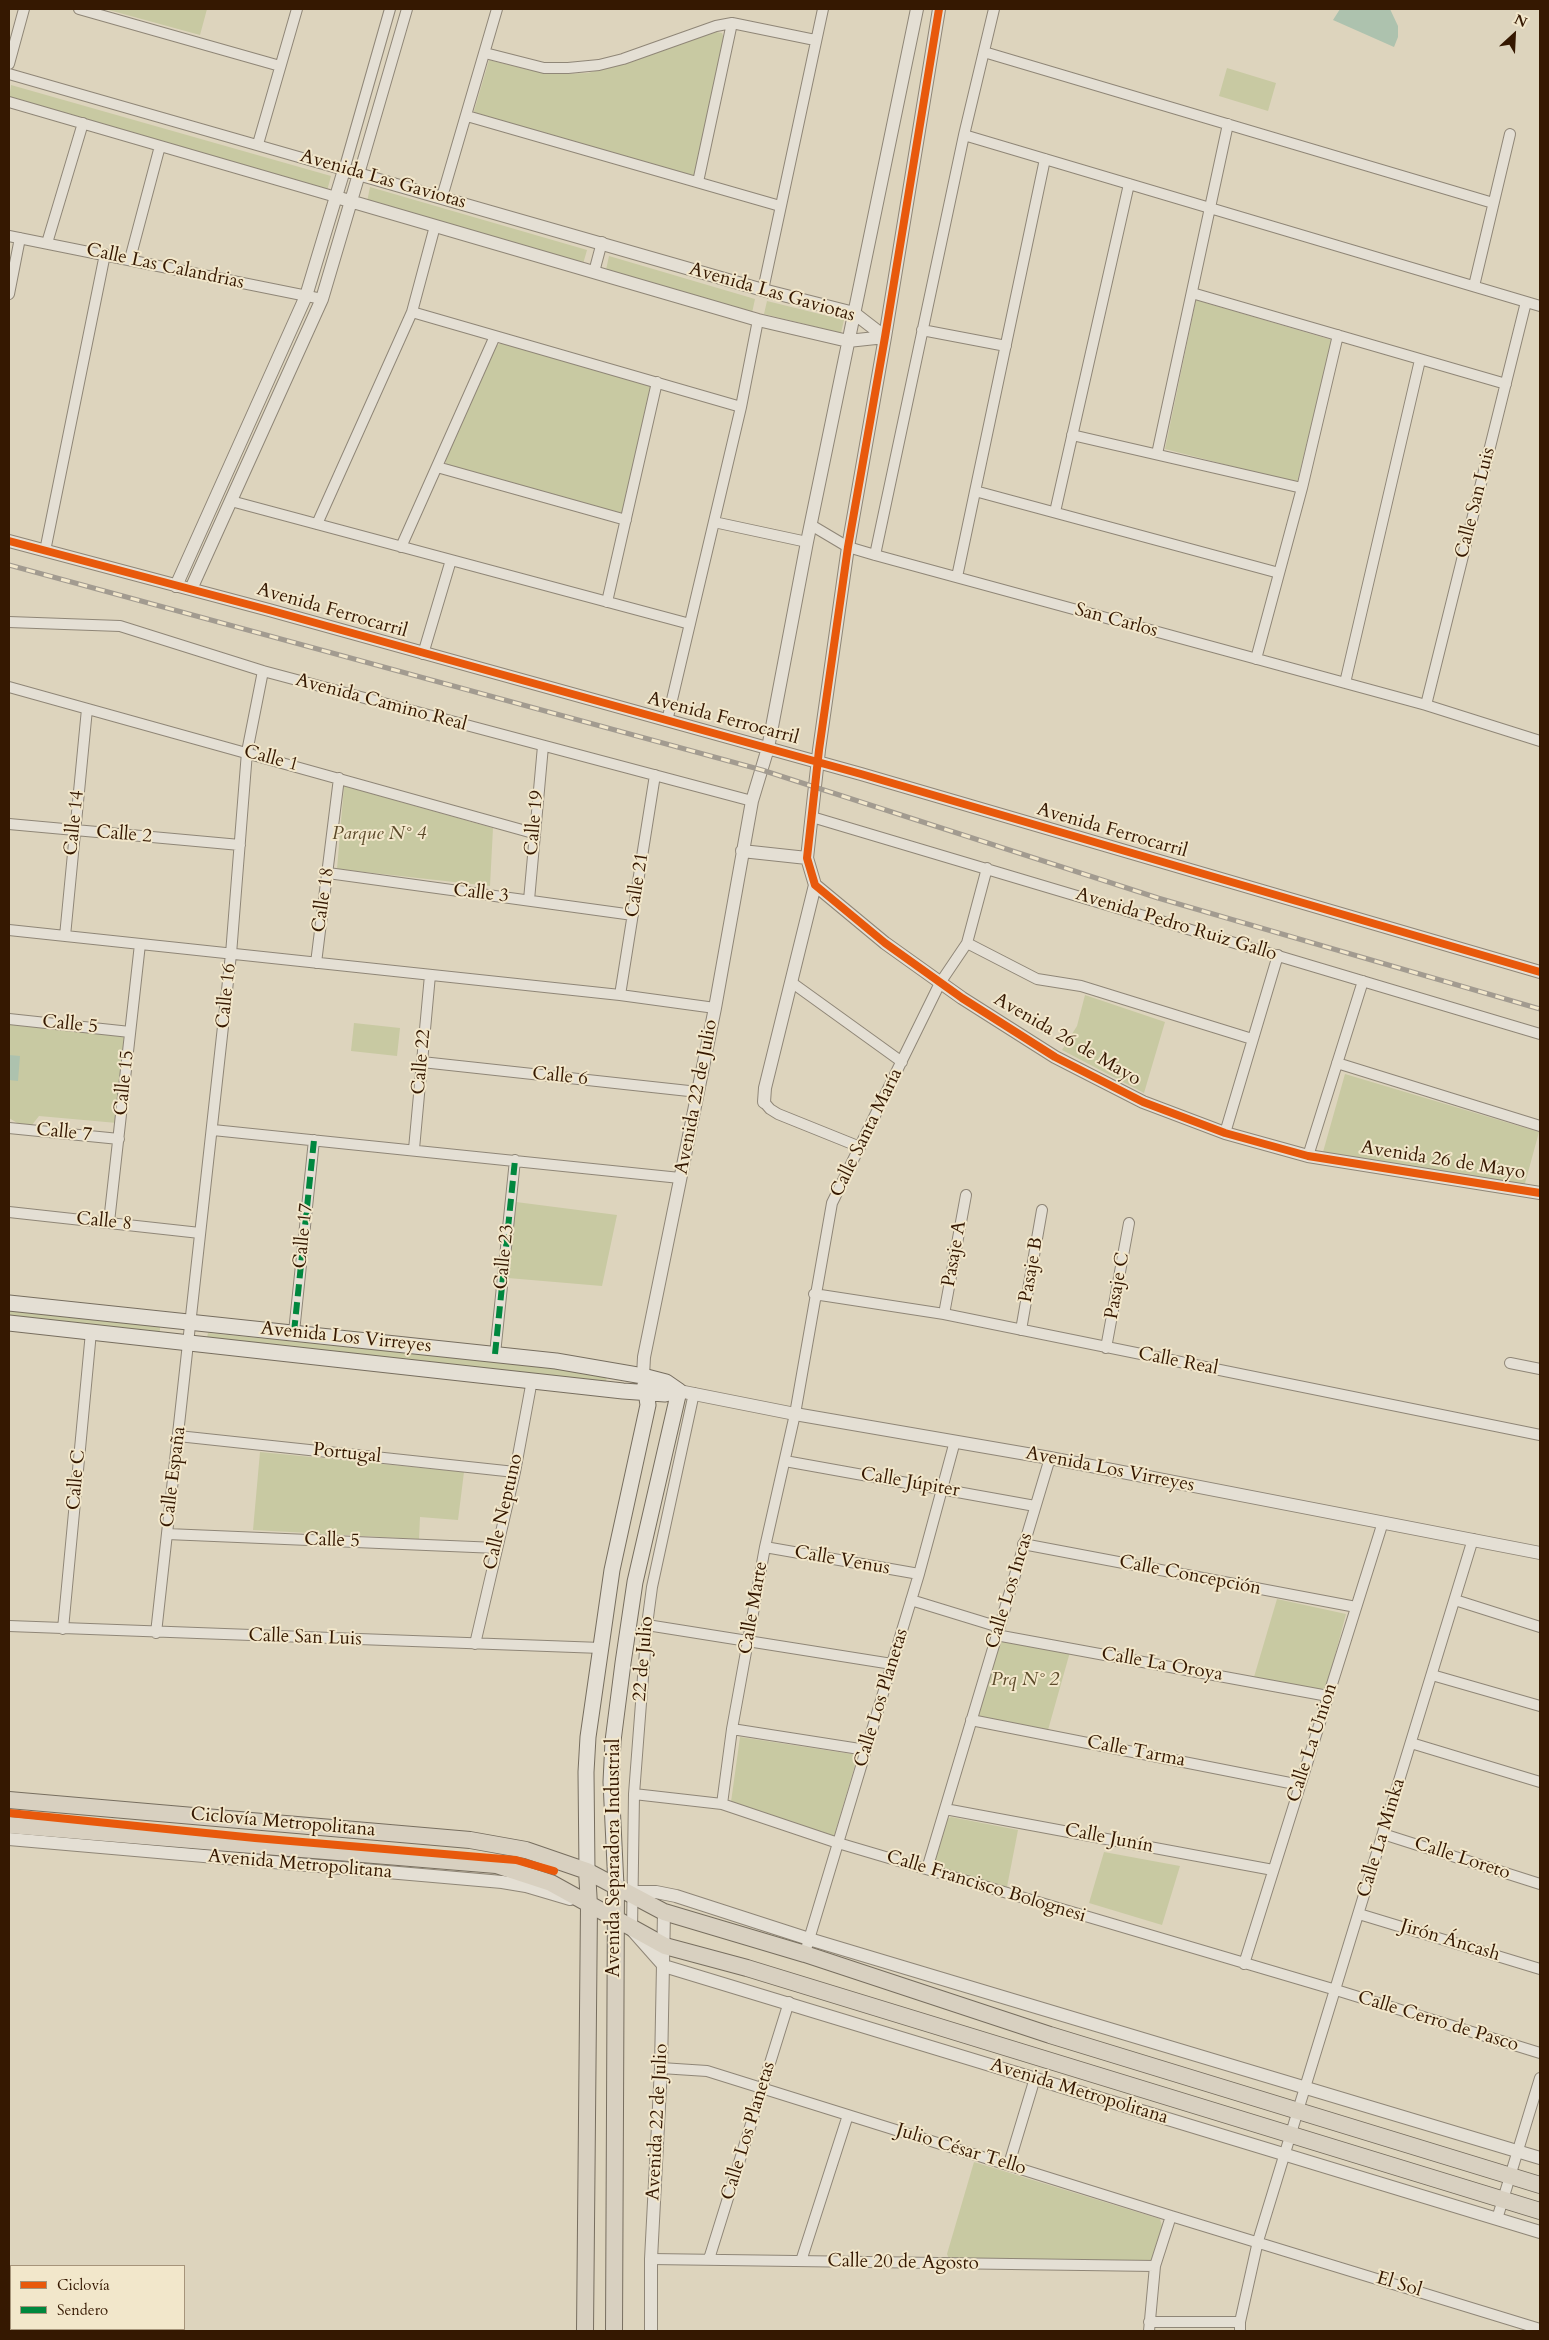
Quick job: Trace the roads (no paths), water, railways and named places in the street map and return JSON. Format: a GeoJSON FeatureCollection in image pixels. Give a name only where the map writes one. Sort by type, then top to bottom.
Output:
{"type":"FeatureCollection","features":[{"type":"Feature","properties":{"kind":"main road","name":"Avenida Los Virreyes"},"geometry":{"type":"LineString","coordinates":[[9,1303],[556,1361],[643,1376],[666,1382],[687,1392]]}},
{"type":"Feature","properties":{"kind":"main road","name":"Avenida Los Virreyes"},"geometry":{"type":"LineString","coordinates":[[9,1323],[647,1393],[687,1392]]}},
{"type":"Feature","properties":{"kind":"main road","name":"Avenida 22 de Julio"},"geometry":{"type":"LineString","coordinates":[[643,1376],[647,1393]]}},
{"type":"Feature","properties":{"kind":"main road","name":"Avenida Separadora Industrial"},"geometry":{"type":"LineString","coordinates":[[614,2331],[616,1886],[611,1782],[613,1741],[635,1582],[687,1392]]}},
{"type":"Feature","properties":{"kind":"main road","name":"Avenida Separadora Industrial"},"geometry":{"type":"LineString","coordinates":[[585,2331],[589,1905],[586,1772],[588,1737],[612,1570],[648,1405],[647,1393]]}},
{"type":"Feature","properties":{"kind":"main road","name":"Avenida Metropolitana"},"geometry":{"type":"LineString","coordinates":[[9,1800],[470,1840],[526,1850],[587,1871],[664,1912],[807,1946],[1041,2032],[1540,2185]]}},
{"type":"Feature","properties":{"kind":"main road","name":"Avenida Metropolitana"},"geometry":{"type":"LineString","coordinates":[[9,1825],[496,1865],[551,1883],[632,1930],[665,1946],[756,1971],[1540,2212]]}},
{"type":"Feature","properties":{"kind":"street"},"geometry":{"type":"LineString","coordinates":[[9,64],[24,9]]}},
{"type":"Feature","properties":{"kind":"street"},"geometry":{"type":"LineString","coordinates":[[79,9],[280,66]]}},
{"type":"Feature","properties":{"kind":"street"},"geometry":{"type":"LineString","coordinates":[[258,144],[297,9]]}},
{"type":"Feature","properties":{"kind":"street"},"geometry":{"type":"LineString","coordinates":[[176,586],[306,296],[390,9]]}},
{"type":"Feature","properties":{"kind":"street"},"geometry":{"type":"LineString","coordinates":[[191,589],[322,299],[407,9]]}},
{"type":"Feature","properties":{"kind":"street"},"geometry":{"type":"LineString","coordinates":[[442,197],[497,9]]}},
{"type":"Feature","properties":{"kind":"street"},"geometry":{"type":"LineString","coordinates":[[763,290],[823,9]]}},
{"type":"Feature","properties":{"kind":"street","name":"Avenida 22 de Julio"},"geometry":{"type":"LineString","coordinates":[[643,1376],[644,1357],[715,1008],[752,801],[768,748],[807,542],[917,9]]}},
{"type":"Feature","properties":{"kind":"street"},"geometry":{"type":"LineString","coordinates":[[860,1147],[778,1114],[764,1102],[765,1088],[815,885],[807,858],[818,762],[848,546],[886,337],[939,9]]}},
{"type":"Feature","properties":{"kind":"street"},"geometry":{"type":"LineString","coordinates":[[874,555],[964,135],[994,9]]}},
{"type":"Feature","properties":{"kind":"street"},"geometry":{"type":"LineString","coordinates":[[485,53],[544,68],[576,68],[623,59],[716,26],[732,23],[815,40]]}},
{"type":"Feature","properties":{"kind":"street"},"geometry":{"type":"LineString","coordinates":[[698,182],[732,23]]}},
{"type":"Feature","properties":{"kind":"street"},"geometry":{"type":"LineString","coordinates":[[984,52],[1493,203]]}},
{"type":"Feature","properties":{"kind":"street","name":"Avenida Las Gaviotas"},"geometry":{"type":"LineString","coordinates":[[9,74],[602,242],[763,290],[854,313],[886,337]]}},
{"type":"Feature","properties":{"kind":"street","name":"Avenida Las Gaviotas"},"geometry":{"type":"LineString","coordinates":[[9,102],[758,320],[848,341],[886,337]]}},
{"type":"Feature","properties":{"kind":"street"},"geometry":{"type":"LineString","coordinates":[[467,116],[780,206]]}},
{"type":"Feature","properties":{"kind":"street"},"geometry":{"type":"LineString","coordinates":[[47,243],[83,123]]}},
{"type":"Feature","properties":{"kind":"street"},"geometry":{"type":"LineString","coordinates":[[1157,454],[1228,124]]}},
{"type":"Feature","properties":{"kind":"street"},"geometry":{"type":"LineString","coordinates":[[1474,286],[1510,134]]}},
{"type":"Feature","properties":{"kind":"street"},"geometry":{"type":"LineString","coordinates":[[964,135],[1540,306]]}},
{"type":"Feature","properties":{"kind":"street"},"geometry":{"type":"LineString","coordinates":[[130,259],[160,146]]}},
{"type":"Feature","properties":{"kind":"street"},"geometry":{"type":"LineString","coordinates":[[957,577],[1045,159]]}},
{"type":"Feature","properties":{"kind":"street"},"geometry":{"type":"LineString","coordinates":[[1055,512],[1129,184]]}},
{"type":"Feature","properties":{"kind":"street"},"geometry":{"type":"LineString","coordinates":[[317,524],[412,312],[435,226]]}},
{"type":"Feature","properties":{"kind":"street","name":"Calle Las Calandrias"},"geometry":{"type":"LineString","coordinates":[[9,236],[322,299]]}},
{"type":"Feature","properties":{"kind":"street"},"geometry":{"type":"LineString","coordinates":[[9,294],[20,238]]}},
{"type":"Feature","properties":{"kind":"street"},"geometry":{"type":"LineString","coordinates":[[594,272],[602,242]]}},
{"type":"Feature","properties":{"kind":"street"},"geometry":{"type":"LineString","coordinates":[[45,551],[105,254]]}},
{"type":"Feature","properties":{"kind":"street"},"geometry":{"type":"LineString","coordinates":[[1192,293],[1506,384]]}},
{"type":"Feature","properties":{"kind":"street","name":"Calle San Luis"},"geometry":{"type":"LineString","coordinates":[[1426,705],[1526,302]]}},
{"type":"Feature","properties":{"kind":"street"},"geometry":{"type":"LineString","coordinates":[[412,312],[741,407]]}},
{"type":"Feature","properties":{"kind":"street"},"geometry":{"type":"LineString","coordinates":[[667,721],[741,407],[758,320]]}},
{"type":"Feature","properties":{"kind":"street"},"geometry":{"type":"LineString","coordinates":[[922,330],[1006,346]]}},
{"type":"Feature","properties":{"kind":"street"},"geometry":{"type":"LineString","coordinates":[[401,547],[495,336]]}},
{"type":"Feature","properties":{"kind":"street"},"geometry":{"type":"LineString","coordinates":[[1256,659],[1302,488],[1338,336]]}},
{"type":"Feature","properties":{"kind":"street"},"geometry":{"type":"LineString","coordinates":[[1345,683],[1420,360]]}},
{"type":"Feature","properties":{"kind":"street"},"geometry":{"type":"LineString","coordinates":[[607,602],[657,382]]}},
{"type":"Feature","properties":{"kind":"street"},"geometry":{"type":"LineString","coordinates":[[1072,435],[1302,488]]}},
{"type":"Feature","properties":{"kind":"street"},"geometry":{"type":"LineString","coordinates":[[437,467],[626,520]]}},
{"type":"Feature","properties":{"kind":"street"},"geometry":{"type":"LineString","coordinates":[[975,491],[1279,573]]}},
{"type":"Feature","properties":{"kind":"street"},"geometry":{"type":"LineString","coordinates":[[231,501],[690,624]]}},
{"type":"Feature","properties":{"kind":"street"},"geometry":{"type":"LineString","coordinates":[[714,522],[807,542]]}},
{"type":"Feature","properties":{"kind":"street","name":"San Carlos"},"geometry":{"type":"LineString","coordinates":[[811,525],[848,546],[874,555],[1426,705],[1540,741]]}},
{"type":"Feature","properties":{"kind":"street","name":"Avenida Ferrocarril"},"geometry":{"type":"LineString","coordinates":[[9,541],[191,589],[818,762],[1540,972]]}},
{"type":"Feature","properties":{"kind":"street"},"geometry":{"type":"LineString","coordinates":[[424,654],[451,560]]}},
{"type":"Feature","properties":{"kind":"street","name":"Avenida Camino Real"},"geometry":{"type":"LineString","coordinates":[[9,622],[120,626],[263,672],[752,801]]}},
{"type":"Feature","properties":{"kind":"street","name":"Calle 16"},"geometry":{"type":"LineString","coordinates":[[192,1321],[231,954],[247,752],[263,672]]}},
{"type":"Feature","properties":{"kind":"street","name":"Calle 1"},"geometry":{"type":"LineString","coordinates":[[9,687],[533,833]]}},
{"type":"Feature","properties":{"kind":"street","name":"Calle 14"},"geometry":{"type":"LineString","coordinates":[[65,936],[87,709]]}},
{"type":"Feature","properties":{"kind":"street","name":"Calle 19"},"geometry":{"type":"LineString","coordinates":[[529,900],[533,833],[543,746]]}},
{"type":"Feature","properties":{"kind":"street","name":"Calle 21"},"geometry":{"type":"LineString","coordinates":[[620,995],[654,776]]}},
{"type":"Feature","properties":{"kind":"street","name":"Calle 18"},"geometry":{"type":"LineString","coordinates":[[316,963],[339,778]]}},
{"type":"Feature","properties":{"kind":"street","name":"Avenida Pedro Ruiz Gallo"},"geometry":{"type":"LineString","coordinates":[[812,817],[1540,1034]]}},
{"type":"Feature","properties":{"kind":"street","name":"Calle 2"},"geometry":{"type":"LineString","coordinates":[[9,824],[240,845]]}},
{"type":"Feature","properties":{"kind":"street"},"geometry":{"type":"LineString","coordinates":[[742,851],[807,858]]}},
{"type":"Feature","properties":{"kind":"street","name":"Calle Santa María"},"geometry":{"type":"LineString","coordinates":[[795,1414],[814,1294],[832,1203],[940,983],[967,942],[987,868]]}},
{"type":"Feature","properties":{"kind":"street","name":"Calle 3"},"geometry":{"type":"LineString","coordinates":[[328,873],[633,915]]}},
{"type":"Feature","properties":{"kind":"street","name":"Avenida 26 de Mayo"},"geometry":{"type":"LineString","coordinates":[[815,885],[885,943],[940,983],[1055,1057],[1143,1102],[1225,1133],[1308,1156],[1540,1193]]}},
{"type":"Feature","properties":{"kind":"street"},"geometry":{"type":"LineString","coordinates":[[9,930],[620,995],[715,1008]]}},
{"type":"Feature","properties":{"kind":"street"},"geometry":{"type":"LineString","coordinates":[[967,942],[1037,978],[1082,986],[1252,1039]]}},
{"type":"Feature","properties":{"kind":"street","name":"Calle 15"},"geometry":{"type":"LineString","coordinates":[[110,1222],[140,944]]}},
{"type":"Feature","properties":{"kind":"street"},"geometry":{"type":"LineString","coordinates":[[1225,1133],[1278,955]]}},
{"type":"Feature","properties":{"kind":"street","name":"Calle 22"},"geometry":{"type":"LineString","coordinates":[[414,1149],[430,975]]}},
{"type":"Feature","properties":{"kind":"street"},"geometry":{"type":"LineString","coordinates":[[1308,1156],[1363,981]]}},
{"type":"Feature","properties":{"kind":"street"},"geometry":{"type":"LineString","coordinates":[[791,982],[902,1062]]}},
{"type":"Feature","properties":{"kind":"street","name":"Calle 5"},"geometry":{"type":"LineString","coordinates":[[9,1019],[130,1032]]}},
{"type":"Feature","properties":{"kind":"street","name":"Calle 6"},"geometry":{"type":"LineString","coordinates":[[422,1062],[698,1092]]}},
{"type":"Feature","properties":{"kind":"street"},"geometry":{"type":"LineString","coordinates":[[1337,1063],[1540,1126]]}},
{"type":"Feature","properties":{"kind":"street","name":"Calle 7"},"geometry":{"type":"LineString","coordinates":[[9,1128],[119,1139]]}},
{"type":"Feature","properties":{"kind":"street"},"geometry":{"type":"LineString","coordinates":[[213,1130],[414,1149],[680,1178]]}},
{"type":"Feature","properties":{"kind":"street","name":"Calle 17"},"geometry":{"type":"LineString","coordinates":[[294,1332],[314,1140]]}},
{"type":"Feature","properties":{"kind":"street","name":"Calle 23"},"geometry":{"type":"LineString","coordinates":[[496,1354],[515,1160]]}},
{"type":"Feature","properties":{"kind":"street","name":"Pasaje A"},"geometry":{"type":"LineString","coordinates":[[944,1314],[966,1195]]}},
{"type":"Feature","properties":{"kind":"street","name":"Pasaje B"},"geometry":{"type":"LineString","coordinates":[[1021,1330],[1042,1210]]}},
{"type":"Feature","properties":{"kind":"street","name":"Calle 8"},"geometry":{"type":"LineString","coordinates":[[9,1212],[200,1233]]}},
{"type":"Feature","properties":{"kind":"street","name":"Pasaje C"},"geometry":{"type":"LineString","coordinates":[[1106,1348],[1128,1223]]}},
{"type":"Feature","properties":{"kind":"street","name":"Calle Real"},"geometry":{"type":"LineString","coordinates":[[814,1294],[944,1314],[1540,1435]]}},
{"type":"Feature","properties":{"kind":"street","name":"Calle España"},"geometry":{"type":"LineString","coordinates":[[156,1633],[192,1321]]}},
{"type":"Feature","properties":{"kind":"street","name":"Calle C"},"geometry":{"type":"LineString","coordinates":[[63,1629],[91,1332]]}},
{"type":"Feature","properties":{"kind":"street"},"geometry":{"type":"LineString","coordinates":[[1510,1363],[1540,1369]]}},
{"type":"Feature","properties":{"kind":"street","name":"Calle Neptuno"},"geometry":{"type":"LineString","coordinates":[[474,1644],[515,1472],[532,1380]]}},
{"type":"Feature","properties":{"kind":"street","name":"Avenida Los Virreyes"},"geometry":{"type":"LineString","coordinates":[[687,1392],[795,1414],[1050,1458],[1540,1553]]}},
{"type":"Feature","properties":{"kind":"street","name":"22 de Julio"},"geometry":{"type":"LineString","coordinates":[[632,1930],[634,1794],[647,1625],[652,1587],[687,1392]]}},
{"type":"Feature","properties":{"kind":"street","name":"Calle Marte"},"geometry":{"type":"LineString","coordinates":[[722,1804],[732,1730],[765,1547],[795,1414]]}},
{"type":"Feature","properties":{"kind":"street","name":"Portugal"},"geometry":{"type":"LineString","coordinates":[[178,1436],[515,1472]]}},
{"type":"Feature","properties":{"kind":"street","name":"Calle Los Planetas"},"geometry":{"type":"LineString","coordinates":[[807,1946],[919,1574],[955,1441]]}},
{"type":"Feature","properties":{"kind":"street","name":"Calle Los Incas"},"geometry":{"type":"LineString","coordinates":[[927,1869],[1050,1458]]}},
{"type":"Feature","properties":{"kind":"street","name":"Calle Júpiter"},"geometry":{"type":"LineString","coordinates":[[784,1461],[1035,1506]]}},
{"type":"Feature","properties":{"kind":"street","name":"Calle La Union"},"geometry":{"type":"LineString","coordinates":[[1244,1964],[1383,1522]]}},
{"type":"Feature","properties":{"kind":"street","name":"Calle 5"},"geometry":{"type":"LineString","coordinates":[[167,1534],[497,1548]]}},
{"type":"Feature","properties":{"kind":"street","name":"Calle La Minka"},"geometry":{"type":"LineString","coordinates":[[1240,2327],[1258,2241],[1300,2110],[1473,1540]]}},
{"type":"Feature","properties":{"kind":"street","name":"Calle Concepción"},"geometry":{"type":"LineString","coordinates":[[1024,1544],[1356,1607]]}},
{"type":"Feature","properties":{"kind":"street","name":"Calle Venus"},"geometry":{"type":"LineString","coordinates":[[765,1547],[919,1574]]}},
{"type":"Feature","properties":{"kind":"street","name":"Calle La Oroya"},"geometry":{"type":"LineString","coordinates":[[911,1600],[998,1631],[1328,1696]]}},
{"type":"Feature","properties":{"kind":"street"},"geometry":{"type":"LineString","coordinates":[[1455,1600],[1540,1628]]}},
{"type":"Feature","properties":{"kind":"street"},"geometry":{"type":"LineString","coordinates":[[647,1625],[892,1664]]}},
{"type":"Feature","properties":{"kind":"street","name":"Calle San Luis"},"geometry":{"type":"LineString","coordinates":[[9,1626],[156,1633],[601,1648]]}},
{"type":"Feature","properties":{"kind":"street"},"geometry":{"type":"LineString","coordinates":[[1432,1675],[1540,1706]]}},
{"type":"Feature","properties":{"kind":"street","name":"Calle Tarma"},"geometry":{"type":"LineString","coordinates":[[971,1720],[1300,1785]]}},
{"type":"Feature","properties":{"kind":"street"},"geometry":{"type":"LineString","coordinates":[[732,1730],[866,1750]]}},
{"type":"Feature","properties":{"kind":"street"},"geometry":{"type":"LineString","coordinates":[[1411,1743],[1540,1782]]}},
{"type":"Feature","properties":{"kind":"street","name":"Calle Francisco Bolognesi"},"geometry":{"type":"LineString","coordinates":[[634,1794],[722,1804],[838,1843],[1336,1990]]}},
{"type":"Feature","properties":{"kind":"street","name":"Calle Junín"},"geometry":{"type":"LineString","coordinates":[[945,1809],[1273,1870]]}},
{"type":"Feature","properties":{"kind":"street","name":"Calle Loreto"},"geometry":{"type":"LineString","coordinates":[[1384,1834],[1540,1884]]}},
{"type":"Feature","properties":{"kind":"street","name":"Avenida Metropolitana"},"geometry":{"type":"LineString","coordinates":[[9,1839],[502,1882],[542,1890],[589,1905]]}},
{"type":"Feature","properties":{"kind":"street","name":"Avenida Metropolitana"},"geometry":{"type":"LineString","coordinates":[[632,1894],[656,1892],[676,1896],[807,1946],[1306,2088],[1540,2158]]}},
{"type":"Feature","properties":{"kind":"street","name":"Avenida 22 de Julio"},"geometry":{"type":"LineString","coordinates":[[651,2331],[651,2259],[661,2068],[665,1946],[664,1912]]}},
{"type":"Feature","properties":{"kind":"street","name":"Jirón Áncash"},"geometry":{"type":"LineString","coordinates":[[1359,1914],[1540,1969]]}},
{"type":"Feature","properties":{"kind":"street","name":"Avenida Metropolitana"},"geometry":{"type":"LineString","coordinates":[[632,1930],[664,1966],[788,2002],[1285,2156],[1540,2232]]}},
{"type":"Feature","properties":{"kind":"street","name":"Calle Cerro de Pasco"},"geometry":{"type":"LineString","coordinates":[[1336,1990],[1540,2053]]}},
{"type":"Feature","properties":{"kind":"street","name":"Calle Los Planetas"},"geometry":{"type":"LineString","coordinates":[[708,2259],[788,2002]]}},
{"type":"Feature","properties":{"kind":"street","name":"Julio César Tello"},"geometry":{"type":"LineString","coordinates":[[661,2068],[707,2071],[1171,2216],[1258,2241]]}},
{"type":"Feature","properties":{"kind":"street"},"geometry":{"type":"LineString","coordinates":[[1009,2164],[1035,2078]]}},
{"type":"Feature","properties":{"kind":"street"},"geometry":{"type":"LineString","coordinates":[[1497,2219],[1540,2078]]}},
{"type":"Feature","properties":{"kind":"street"},"geometry":{"type":"LineString","coordinates":[[800,2261],[848,2115]]}},
{"type":"Feature","properties":{"kind":"street"},"geometry":{"type":"LineString","coordinates":[[1171,2216],[1155,2266],[1149,2327],[1240,2327]]}},
{"type":"Feature","properties":{"kind":"street","name":"El Sol"},"geometry":{"type":"LineString","coordinates":[[1258,2241],[1521,2327],[1540,2329]]}},
{"type":"Feature","properties":{"kind":"street","name":"Calle 20 de Agosto"},"geometry":{"type":"LineString","coordinates":[[651,2259],[1155,2266]]}},
{"type":"Feature","properties":{"kind":"railway"},"geometry":{"type":"LineString","coordinates":[[9,565],[762,770],[1158,898],[1540,1009]]}},
{"type":"Feature","properties":{"kind":"park label","name":"Parque N° 4"},"geometry":{"type":"Point","coordinates":[379,835]}},
{"type":"Feature","properties":{"kind":"park label","name":"Prq N° 2"},"geometry":{"type":"Point","coordinates":[1025,1681]}}]}
